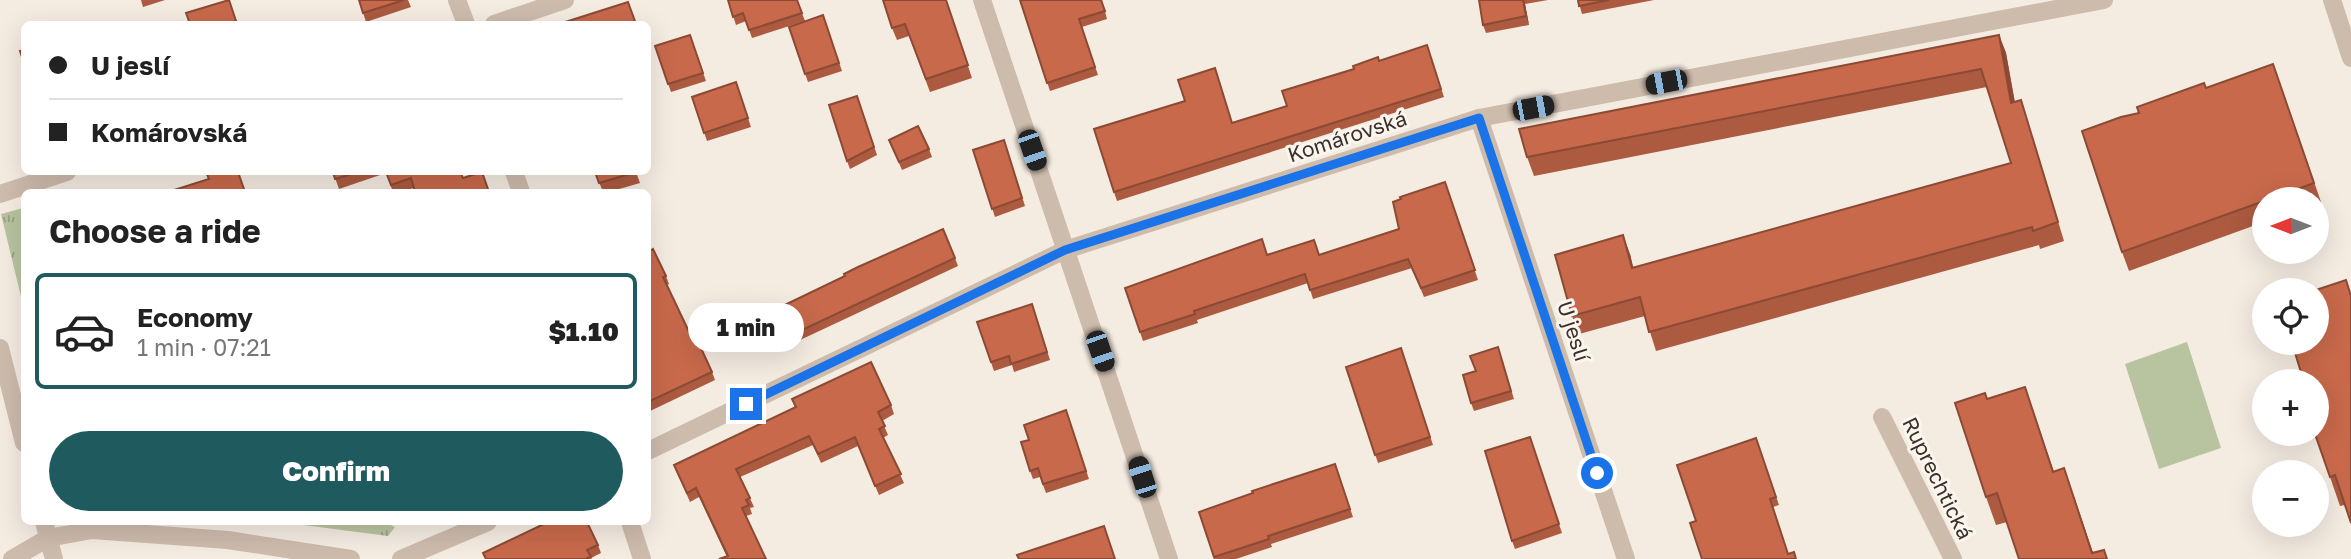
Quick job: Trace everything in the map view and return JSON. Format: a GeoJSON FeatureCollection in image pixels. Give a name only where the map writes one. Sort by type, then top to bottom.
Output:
{"type":"FeatureCollection","features":[{"type":"Feature","properties":{"kind":"street"},"geometry":{"type":"LineString","coordinates":[[457,0],[465,21]]}},
{"type":"Feature","properties":{"kind":"street"},"geometry":{"type":"LineString","coordinates":[[503,21],[565,0]]}},
{"type":"Feature","properties":{"kind":"street"},"geometry":{"type":"LineString","coordinates":[[982,0],[1169,559]]}},
{"type":"Feature","properties":{"kind":"street","name":"Komárovská"},"geometry":{"type":"LineString","coordinates":[[651,450],[1065,250],[1479,118],[2012,9],[2104,0]]}},
{"type":"Feature","properties":{"kind":"street"},"geometry":{"type":"LineString","coordinates":[[2332,0],[2351,58]]}},
{"type":"Feature","properties":{"kind":"street","name":"U jeslí"},"geometry":{"type":"LineString","coordinates":[[1479,118],[1626,559]]}},
{"type":"Feature","properties":{"kind":"street"},"geometry":{"type":"LineString","coordinates":[[0,194],[58,175]]}},
{"type":"Feature","properties":{"kind":"street"},"geometry":{"type":"LineString","coordinates":[[0,348],[21,431]]}},
{"type":"Feature","properties":{"kind":"street","name":"Ruprechtická"},"geometry":{"type":"LineString","coordinates":[[1882,417],[1952,559]]}},
{"type":"Feature","properties":{"kind":"street"},"geometry":{"type":"LineString","coordinates":[[401,559],[481,525]]}},
{"type":"Feature","properties":{"kind":"street"},"geometry":{"type":"LineString","coordinates":[[631,525],[642,559]]}},
{"type":"Feature","properties":{"kind":"street"},"geometry":{"type":"LineString","coordinates":[[46,530],[54,559]]}},
{"type":"Feature","properties":{"kind":"street"},"geometry":{"type":"LineString","coordinates":[[12,559],[46,530],[92,530],[228,540],[351,559]]}},
{"type":"Feature","properties":{"kind":"green space"},"geometry":{"type":"Polygon","coordinates":[[[21,209],[21,297],[1,214],[21,209]]]}},
{"type":"Feature","properties":{"kind":"green space"},"geometry":{"type":"Polygon","coordinates":[[[2187,342],[2221,448],[2159,469],[2125,364],[2187,342]]]}},
{"type":"Feature","properties":{"kind":"green space"},"geometry":{"type":"Polygon","coordinates":[[[303,525],[395,527],[388,536],[303,525]]]}},
{"type":"Feature","properties":{"kind":"building"},"geometry":{"type":"Polygon","coordinates":[[[229,0],[236,21],[189,21],[186,13],[229,0]]]}},
{"type":"Feature","properties":{"kind":"building"},"geometry":{"type":"Polygon","coordinates":[[[359,0],[404,0],[363,13],[359,0]]]}},
{"type":"Feature","properties":{"kind":"building"},"geometry":{"type":"Polygon","coordinates":[[[728,0],[797,0],[802,13],[749,30],[743,13],[733,17],[728,0]]]}},
{"type":"Feature","properties":{"kind":"building"},"geometry":{"type":"Polygon","coordinates":[[[883,0],[946,0],[968,65],[926,79],[905,24],[892,28],[883,0]]]}},
{"type":"Feature","properties":{"kind":"building"},"geometry":{"type":"Polygon","coordinates":[[[1020,0],[1101,0],[1105,11],[1079,19],[1095,67],[1047,83],[1020,0]]]}},
{"type":"Feature","properties":{"kind":"building"},"geometry":{"type":"Polygon","coordinates":[[[1479,0],[1523,0],[1526,16],[1483,25],[1479,0]]]}},
{"type":"Feature","properties":{"kind":"building"},"geometry":{"type":"Polygon","coordinates":[[[1578,0],[1609,0],[1579,6],[1578,0]]]}},
{"type":"Feature","properties":{"kind":"building"},"geometry":{"type":"Polygon","coordinates":[[[628,2],[635,21],[568,21],[628,2]]]}},
{"type":"Feature","properties":{"kind":"building"},"geometry":{"type":"Polygon","coordinates":[[[823,15],[839,63],[805,74],[789,27],[823,15]]]}},
{"type":"Feature","properties":{"kind":"building"},"geometry":{"type":"Polygon","coordinates":[[[690,35],[703,73],[668,84],[655,46],[690,35]]]}},
{"type":"Feature","properties":{"kind":"building"},"geometry":{"type":"Polygon","coordinates":[[[1999,35],[2011,103],[2021,100],[2058,222],[2033,231],[2032,227],[1649,332],[1640,297],[1572,316],[1555,255],[1623,235],[1632,268],[2011,163],[1981,69],[1527,157],[1519,129],[1999,35]]]}},
{"type":"Feature","properties":{"kind":"building"},"geometry":{"type":"Polygon","coordinates":[[[1427,45],[1441,89],[1114,192],[1094,129],[1185,101],[1178,80],[1215,68],[1232,123],[1287,106],[1282,91],[1354,69],[1353,66],[1378,57],[1379,61],[1427,45]]]}},
{"type":"Feature","properties":{"kind":"building"},"geometry":{"type":"Polygon","coordinates":[[[2273,64],[2314,183],[2303,187],[2252,187],[2252,205],[2122,252],[2082,131],[2139,113],[2137,107],[2204,83],[2206,88],[2273,64]]]}},
{"type":"Feature","properties":{"kind":"building"},"geometry":{"type":"Polygon","coordinates":[[[736,82],[748,118],[704,133],[692,97],[736,82]]]}},
{"type":"Feature","properties":{"kind":"building"},"geometry":{"type":"Polygon","coordinates":[[[857,96],[874,147],[847,161],[829,105],[857,96]]]}},
{"type":"Feature","properties":{"kind":"building"},"geometry":{"type":"Polygon","coordinates":[[[918,126],[929,149],[899,162],[889,140],[918,126]]]}},
{"type":"Feature","properties":{"kind":"building"},"geometry":{"type":"Polygon","coordinates":[[[1004,140],[1022,198],[992,209],[973,150],[1004,140]]]}},
{"type":"Feature","properties":{"kind":"building"},"geometry":{"type":"Polygon","coordinates":[[[207,175],[239,175],[244,189],[177,189],[209,179],[207,175]]]}},
{"type":"Feature","properties":{"kind":"building"},"geometry":{"type":"Polygon","coordinates":[[[387,175],[462,175],[463,178],[483,175],[488,189],[414,189],[411,178],[391,185],[387,175]]]}},
{"type":"Feature","properties":{"kind":"building"},"geometry":{"type":"Polygon","coordinates":[[[596,175],[626,175],[599,183],[596,175]]]}},
{"type":"Feature","properties":{"kind":"building"},"geometry":{"type":"Polygon","coordinates":[[[1445,182],[1475,270],[1421,288],[1408,259],[1310,290],[1305,274],[1140,332],[1125,288],[1262,239],[1267,255],[1314,240],[1319,255],[1399,229],[1393,202],[1401,199],[1400,197],[1445,182]]]}},
{"type":"Feature","properties":{"kind":"building"},"geometry":{"type":"Polygon","coordinates":[[[943,229],[955,258],[781,340],[768,313],[858,267],[943,229]]]}},
{"type":"Feature","properties":{"kind":"building"},"geometry":{"type":"Polygon","coordinates":[[[653,249],[666,276],[663,277],[691,336],[695,335],[712,372],[651,401],[653,249]]]}},
{"type":"Feature","properties":{"kind":"building"},"geometry":{"type":"Polygon","coordinates":[[[2346,280],[2351,296],[2351,523],[2335,475],[2330,477],[2329,460],[2324,460],[2319,446],[2329,446],[2329,369],[2300,369],[2296,355],[2329,355],[2329,286],[2346,280]]]}},
{"type":"Feature","properties":{"kind":"building"},"geometry":{"type":"Polygon","coordinates":[[[1032,304],[1047,352],[1011,364],[1009,356],[991,362],[977,322],[1032,304]]]}},
{"type":"Feature","properties":{"kind":"building"},"geometry":{"type":"Polygon","coordinates":[[[1498,347],[1511,391],[1471,403],[1463,375],[1476,371],[1470,356],[1498,347]]]}},
{"type":"Feature","properties":{"kind":"building"},"geometry":{"type":"Polygon","coordinates":[[[1401,348],[1430,437],[1375,455],[1346,367],[1401,348]]]}},
{"type":"Feature","properties":{"kind":"building"},"geometry":{"type":"Polygon","coordinates":[[[871,362],[891,405],[878,412],[885,426],[879,429],[901,474],[875,486],[855,437],[818,454],[809,436],[736,469],[750,498],[746,500],[749,505],[742,508],[766,559],[719,559],[728,556],[696,488],[687,493],[674,465],[796,407],[792,399],[871,362]]]}},
{"type":"Feature","properties":{"kind":"building"},"geometry":{"type":"Polygon","coordinates":[[[2025,387],[2053,472],[2064,468],[2092,553],[2104,550],[2107,559],[2019,559],[1997,493],[1986,497],[1955,403],[1985,393],[1987,399],[2025,387]]]}},
{"type":"Feature","properties":{"kind":"building"},"geometry":{"type":"Polygon","coordinates":[[[1066,410],[1086,471],[1043,484],[1038,468],[1030,471],[1021,442],[1029,440],[1024,425],[1066,410]]]}},
{"type":"Feature","properties":{"kind":"building"},"geometry":{"type":"Polygon","coordinates":[[[1530,437],[1559,524],[1512,541],[1485,451],[1530,437]]]}},
{"type":"Feature","properties":{"kind":"building"},"geometry":{"type":"Polygon","coordinates":[[[1756,438],[1776,497],[1770,499],[1788,554],[1794,552],[1796,559],[1702,559],[1690,523],[1696,521],[1677,465],[1756,438]]]}},
{"type":"Feature","properties":{"kind":"building"},"geometry":{"type":"Polygon","coordinates":[[[1335,464],[1350,509],[1214,557],[1199,512],[1253,493],[1252,491],[1335,464]]]}},
{"type":"Feature","properties":{"kind":"building"},"geometry":{"type":"Polygon","coordinates":[[[542,525],[588,525],[598,545],[587,550],[591,557],[585,559],[486,559],[483,553],[542,525]]]}},
{"type":"Feature","properties":{"kind":"building"},"geometry":{"type":"Polygon","coordinates":[[[1104,526],[1115,559],[1019,559],[1017,555],[1104,526]]]}},
{"type":"Feature","properties":{"kind":"route"},"geometry":{"type":"LineString","coordinates":[[746,404],[1065,250],[1479,118],[1597,473]]}}]}
